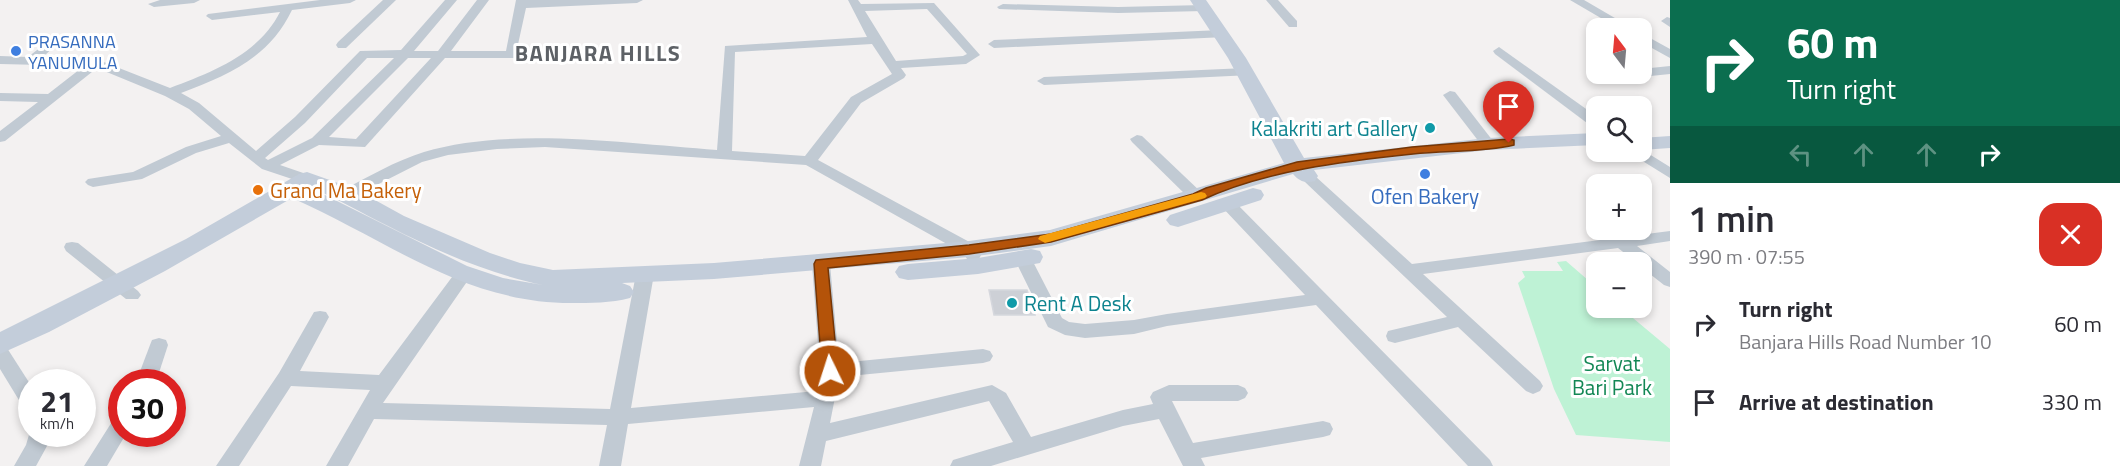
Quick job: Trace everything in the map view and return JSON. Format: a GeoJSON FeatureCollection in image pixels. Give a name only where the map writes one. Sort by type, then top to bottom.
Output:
{"type":"FeatureCollection","features":[{"type":"Feature","properties":{"kind":"main road"},"geometry":{"type":"LineString","coordinates":[[1201,4],[1246,72],[1303,172]]}},
{"type":"Feature","properties":{"kind":"main road"},"geometry":{"type":"LineString","coordinates":[[1652,136],[1670,135]]}},
{"type":"Feature","properties":{"kind":"main road"},"geometry":{"type":"LineString","coordinates":[[974,257],[1051,238],[1197,197],[1210,191],[1412,150],[1586,139]]}},
{"type":"Feature","properties":{"kind":"main road"},"geometry":{"type":"LineString","coordinates":[[1652,143],[1670,142]]}},
{"type":"Feature","properties":{"kind":"main road"},"geometry":{"type":"LineString","coordinates":[[1,354],[127,290],[234,240],[306,187],[347,194],[396,221],[481,259],[516,271],[553,278],[644,282],[822,272],[974,257],[1023,258],[1062,252],[1214,209],[1303,172],[1586,149]]}},
{"type":"Feature","properties":{"kind":"main road"},"geometry":{"type":"LineString","coordinates":[[306,187],[327,205],[377,233],[464,273],[502,287],[544,294],[588,295],[644,282]]}},
{"type":"Feature","properties":{"kind":"street"},"geometry":{"type":"LineString","coordinates":[[154,4],[194,0]]}},
{"type":"Feature","properties":{"kind":"street"},"geometry":{"type":"LineString","coordinates":[[212,16],[350,0]]}},
{"type":"Feature","properties":{"kind":"street"},"geometry":{"type":"LineString","coordinates":[[342,45],[390,0]]}},
{"type":"Feature","properties":{"kind":"street"},"geometry":{"type":"LineString","coordinates":[[262,162],[317,141],[404,55],[451,0]]}},
{"type":"Feature","properties":{"kind":"street"},"geometry":{"type":"LineString","coordinates":[[317,141],[360,144],[441,55],[483,0]]}},
{"type":"Feature","properties":{"kind":"street"},"geometry":{"type":"LineString","coordinates":[[262,162],[364,54],[511,55],[522,2],[637,0]]}},
{"type":"Feature","properties":{"kind":"street"},"geometry":{"type":"LineString","coordinates":[[1272,0],[1293,24]]}},
{"type":"Feature","properties":{"kind":"street"},"geometry":{"type":"LineString","coordinates":[[1576,0],[1608,18]]}},
{"type":"Feature","properties":{"kind":"street"},"geometry":{"type":"LineString","coordinates":[[809,161],[856,100],[899,75],[892,65],[875,40],[855,4],[930,5],[975,55],[966,60],[892,65]]}},
{"type":"Feature","properties":{"kind":"street"},"geometry":{"type":"LineString","coordinates":[[1003,7],[1119,10],[1201,4]]}},
{"type":"Feature","properties":{"kind":"street"},"geometry":{"type":"LineString","coordinates":[[170,93],[229,67],[253,52],[273,34],[288,7]]}},
{"type":"Feature","properties":{"kind":"street"},"geometry":{"type":"LineString","coordinates":[[994,44],[1221,34]]}},
{"type":"Feature","properties":{"kind":"street"},"geometry":{"type":"LineString","coordinates":[[31,61],[55,40]]}},
{"type":"Feature","properties":{"kind":"street"},"geometry":{"type":"LineString","coordinates":[[724,156],[729,49],[875,40]]}},
{"type":"Feature","properties":{"kind":"street"},"geometry":{"type":"LineString","coordinates":[[1652,42],[1666,49]]}},
{"type":"Feature","properties":{"kind":"street"},"geometry":{"type":"LineString","coordinates":[[1499,51],[1586,116]]}},
{"type":"Feature","properties":{"kind":"street"},"geometry":{"type":"LineString","coordinates":[[0,60],[96,63],[170,93],[194,106],[262,162],[306,187]]}},
{"type":"Feature","properties":{"kind":"street"},"geometry":{"type":"LineString","coordinates":[[0,138],[96,63]]}},
{"type":"Feature","properties":{"kind":"street"},"geometry":{"type":"LineString","coordinates":[[1652,72],[1670,70]]}},
{"type":"Feature","properties":{"kind":"street"},"geometry":{"type":"LineString","coordinates":[[1044,81],[1246,72]]}},
{"type":"Feature","properties":{"kind":"street"},"geometry":{"type":"LineString","coordinates":[[1450,95],[1488,144]]}},
{"type":"Feature","properties":{"kind":"street"},"geometry":{"type":"LineString","coordinates":[[0,98],[49,98]]}},
{"type":"Feature","properties":{"kind":"street"},"geometry":{"type":"LineString","coordinates":[[93,182],[137,176],[191,150],[231,138]]}},
{"type":"Feature","properties":{"kind":"street"},"geometry":{"type":"LineString","coordinates":[[1137,139],[1197,197]]}},
{"type":"Feature","properties":{"kind":"street"},"geometry":{"type":"LineString","coordinates":[[347,194],[418,159],[466,149],[545,143],[809,161],[974,257]]}},
{"type":"Feature","properties":{"kind":"street"},"geometry":{"type":"LineString","coordinates":[[1652,162],[1670,173]]}},
{"type":"Feature","properties":{"kind":"street"},"geometry":{"type":"LineString","coordinates":[[1303,172],[1533,386]]}},
{"type":"Feature","properties":{"kind":"street"},"geometry":{"type":"LineString","coordinates":[[1227,203],[1482,466]]}},
{"type":"Feature","properties":{"kind":"street"},"geometry":{"type":"LineString","coordinates":[[1407,270],[1670,236]]}},
{"type":"Feature","properties":{"kind":"street"},"geometry":{"type":"LineString","coordinates":[[1620,241],[1670,280]]}},
{"type":"Feature","properties":{"kind":"street"},"geometry":{"type":"LineString","coordinates":[[72,247],[127,290]]}},
{"type":"Feature","properties":{"kind":"street"},"geometry":{"type":"LineString","coordinates":[[1023,258],[1055,322],[1065,328],[1085,331],[1134,327],[1318,298]]}},
{"type":"Feature","properties":{"kind":"street"},"geometry":{"type":"LineString","coordinates":[[810,466],[830,371],[822,272]]}},
{"type":"Feature","properties":{"kind":"street"},"geometry":{"type":"LineString","coordinates":[[337,466],[384,383],[464,273]]}},
{"type":"Feature","properties":{"kind":"street"},"geometry":{"type":"LineString","coordinates":[[610,466],[644,282]]}},
{"type":"Feature","properties":{"kind":"street"},"geometry":{"type":"LineString","coordinates":[[225,466],[286,378],[320,317]]}},
{"type":"Feature","properties":{"kind":"street"},"geometry":{"type":"LineString","coordinates":[[1395,336],[1462,320]]}},
{"type":"Feature","properties":{"kind":"street"},"geometry":{"type":"LineString","coordinates":[[151,369],[159,345]]}},
{"type":"Feature","properties":{"kind":"street"},"geometry":{"type":"LineString","coordinates":[[1,354],[18,382]]}},
{"type":"Feature","properties":{"kind":"street"},"geometry":{"type":"LineString","coordinates":[[830,371],[982,356]]}},
{"type":"Feature","properties":{"kind":"street"},"geometry":{"type":"LineString","coordinates":[[286,378],[384,383]]}},
{"type":"Feature","properties":{"kind":"street"},"geometry":{"type":"LineString","coordinates":[[817,435],[992,393],[999,398],[1026,447]]}},
{"type":"Feature","properties":{"kind":"street"},"geometry":{"type":"LineString","coordinates":[[1238,393],[1169,393],[1160,397],[1191,459],[1323,429]]}},
{"type":"Feature","properties":{"kind":"street"},"geometry":{"type":"LineString","coordinates":[[367,411],[618,417],[826,398]]}},
{"type":"Feature","properties":{"kind":"street"},"geometry":{"type":"LineString","coordinates":[[961,466],[1123,418],[1165,410]]}},
{"type":"Feature","properties":{"kind":"street"},"geometry":{"type":"LineString","coordinates":[[95,466],[108,445]]}},
{"type":"Feature","properties":{"kind":"street"},"geometry":{"type":"LineString","coordinates":[[25,466],[35,447]]}},
{"type":"Feature","properties":{"kind":"green space","name":"Sarvat Bari Park"},"geometry":{"type":"Polygon","coordinates":[[[1566,261],[1586,278],[1586,318],[1633,318],[1670,349],[1670,442],[1576,435],[1554,389],[1518,283],[1525,277],[1522,271],[1563,271],[1557,262],[1566,261]]]}},
{"type":"Feature","properties":{"kind":"building","name":"Rent A Desk"},"geometry":{"type":"Polygon","coordinates":[[[989,290],[1027,290],[1035,315],[994,315],[989,290]]]}},
{"type":"Feature","properties":{"kind":"slow traffic"},"geometry":{"type":"LineString","coordinates":[[1045,239],[1201,196]]}},
{"type":"Feature","properties":{"kind":"place","name":"PRASANNA YANUMULA"},"geometry":{"type":"Point","coordinates":[16,51]}},
{"type":"Feature","properties":{"kind":"place","name":"Kalakriti art Gallery"},"geometry":{"type":"Point","coordinates":[1430,128]}},
{"type":"Feature","properties":{"kind":"place","name":"Ofen Bakery"},"geometry":{"type":"Point","coordinates":[1425,174]}},
{"type":"Feature","properties":{"kind":"place","name":"Grand Ma Bakery"},"geometry":{"type":"Point","coordinates":[258,190]}},
{"type":"Feature","properties":{"kind":"place","name":"Rent A Desk"},"geometry":{"type":"Point","coordinates":[1012,303]}},
{"type":"Feature","properties":{"kind":"district","name":"BANJARA HILLS"},"geometry":{"type":"Point","coordinates":[598,53]}},
{"type":"Feature","properties":{"kind":"route"},"geometry":{"type":"LineString","coordinates":[[830,371],[821,264],[1051,238],[1297,166],[1412,150],[1509,143]]}}]}
